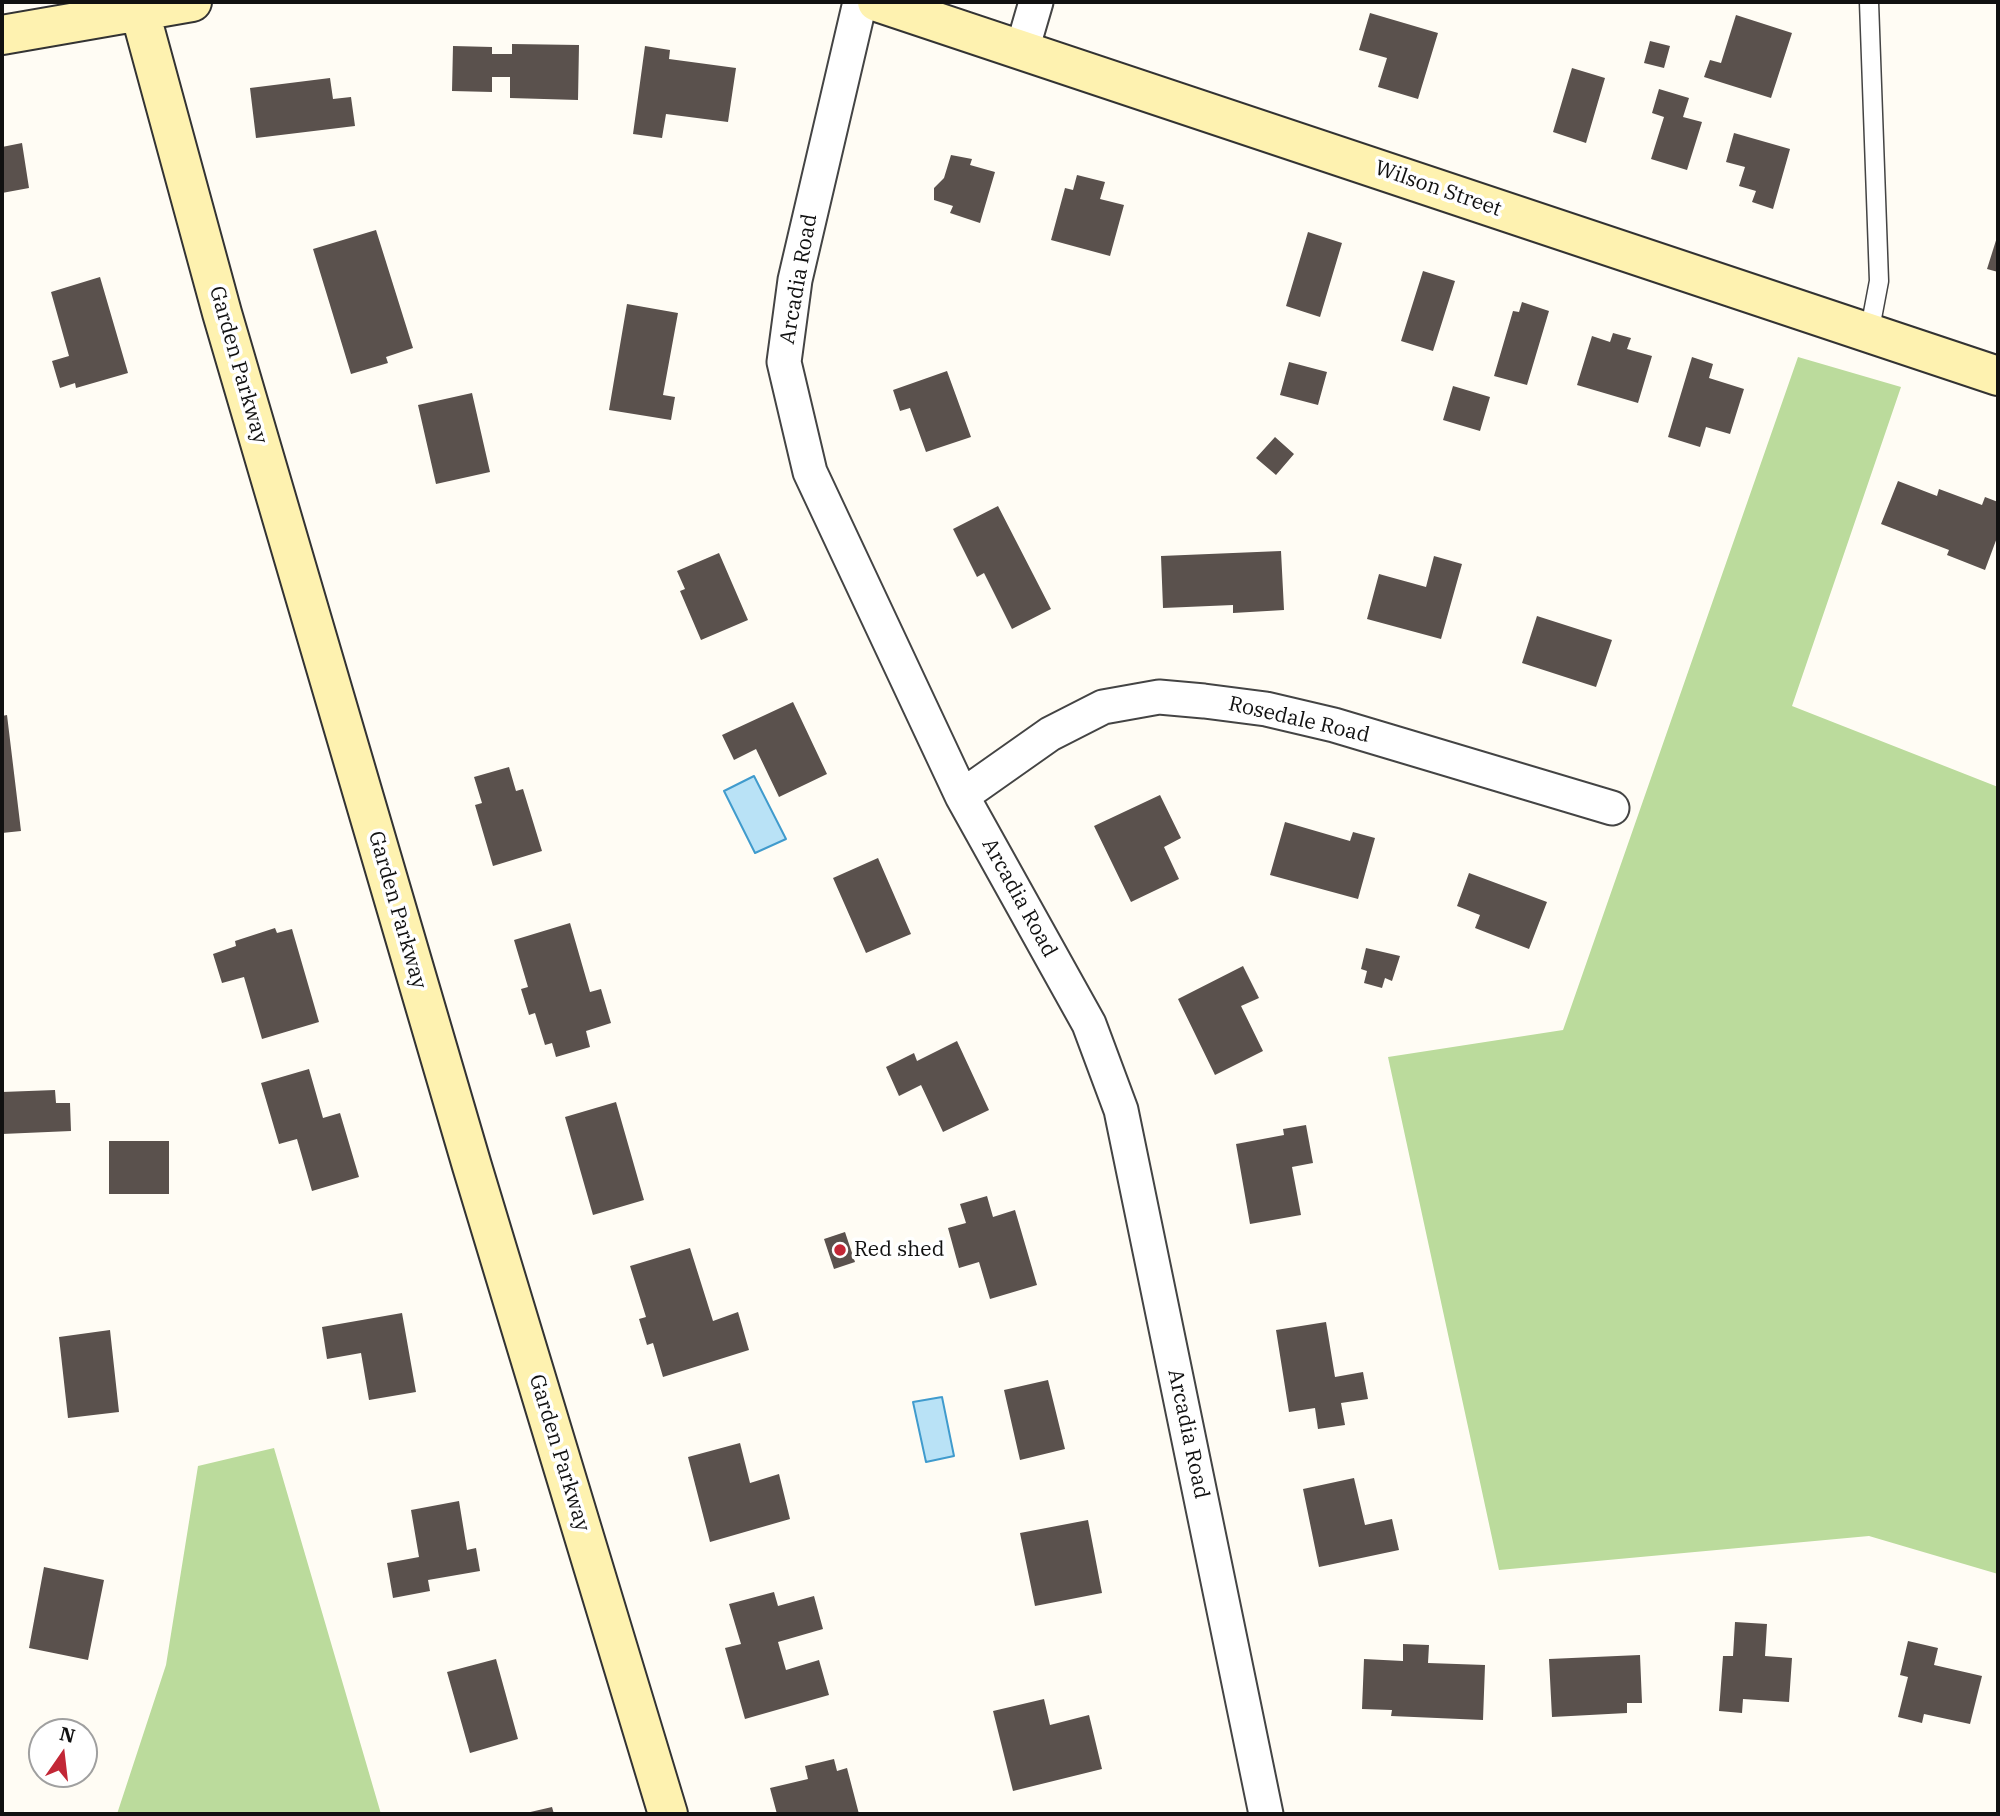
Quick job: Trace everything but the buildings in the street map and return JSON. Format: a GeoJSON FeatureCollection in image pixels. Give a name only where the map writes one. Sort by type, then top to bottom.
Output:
{"type":"FeatureCollection","features":[{"type":"Feature","properties":{"kind":"street"},"geometry":{"type":"LineString","coordinates":[[2,35],[139,7],[192,2]]}},
{"type":"Feature","properties":{"kind":"street","name":"Arcadia Road"},"geometry":{"type":"LineString","coordinates":[[860,2],[795,279],[784,362],[810,472],[962,796],[1089,1024],[1121,1110],[1266,1814]]}},
{"type":"Feature","properties":{"kind":"street","name":"Wilson Street"},"geometry":{"type":"LineString","coordinates":[[877,2],[1998,376]]}},
{"type":"Feature","properties":{"kind":"street"},"geometry":{"type":"LineString","coordinates":[[1022,50],[1036,2]]}},
{"type":"Feature","properties":{"kind":"street","name":"Garden Parkway"},"geometry":{"type":"LineString","coordinates":[[139,7],[230,340],[472,1166],[668,1814]]}},
{"type":"Feature","properties":{"kind":"street","name":"Rosedale Road"},"geometry":{"type":"LineString","coordinates":[[962,796],[1050,734],[1103,707],[1159,697],[1266,709],[1334,725],[1612,808]]}},
{"type":"Feature","properties":{"kind":"lane"},"geometry":{"type":"LineString","coordinates":[[1869,2],[1879,281],[1869,334]]}},
{"type":"Feature","properties":{"kind":"green space"},"geometry":{"type":"Polygon","coordinates":[[[1798,357],[1901,387],[1792,706],[1998,787],[1998,1574],[1869,1536],[1499,1570],[1388,1057],[1563,1030],[1798,357]]]}},
{"type":"Feature","properties":{"kind":"green space"},"geometry":{"type":"Polygon","coordinates":[[[274,1448],[381,1814],[117,1814],[166,1665],[198,1466],[274,1448]]]}},
{"type":"Feature","properties":{"kind":"water"},"geometry":{"type":"Polygon","coordinates":[[[754,776],[786,839],[755,853],[724,791],[754,776]]]}},
{"type":"Feature","properties":{"kind":"water"},"geometry":{"type":"Polygon","coordinates":[[[942,1397],[954,1456],[926,1462],[913,1402],[942,1397]]]}},
{"type":"Feature","properties":{"kind":"place","name":"Red shed"},"geometry":{"type":"Point","coordinates":[840,1250]}}]}
